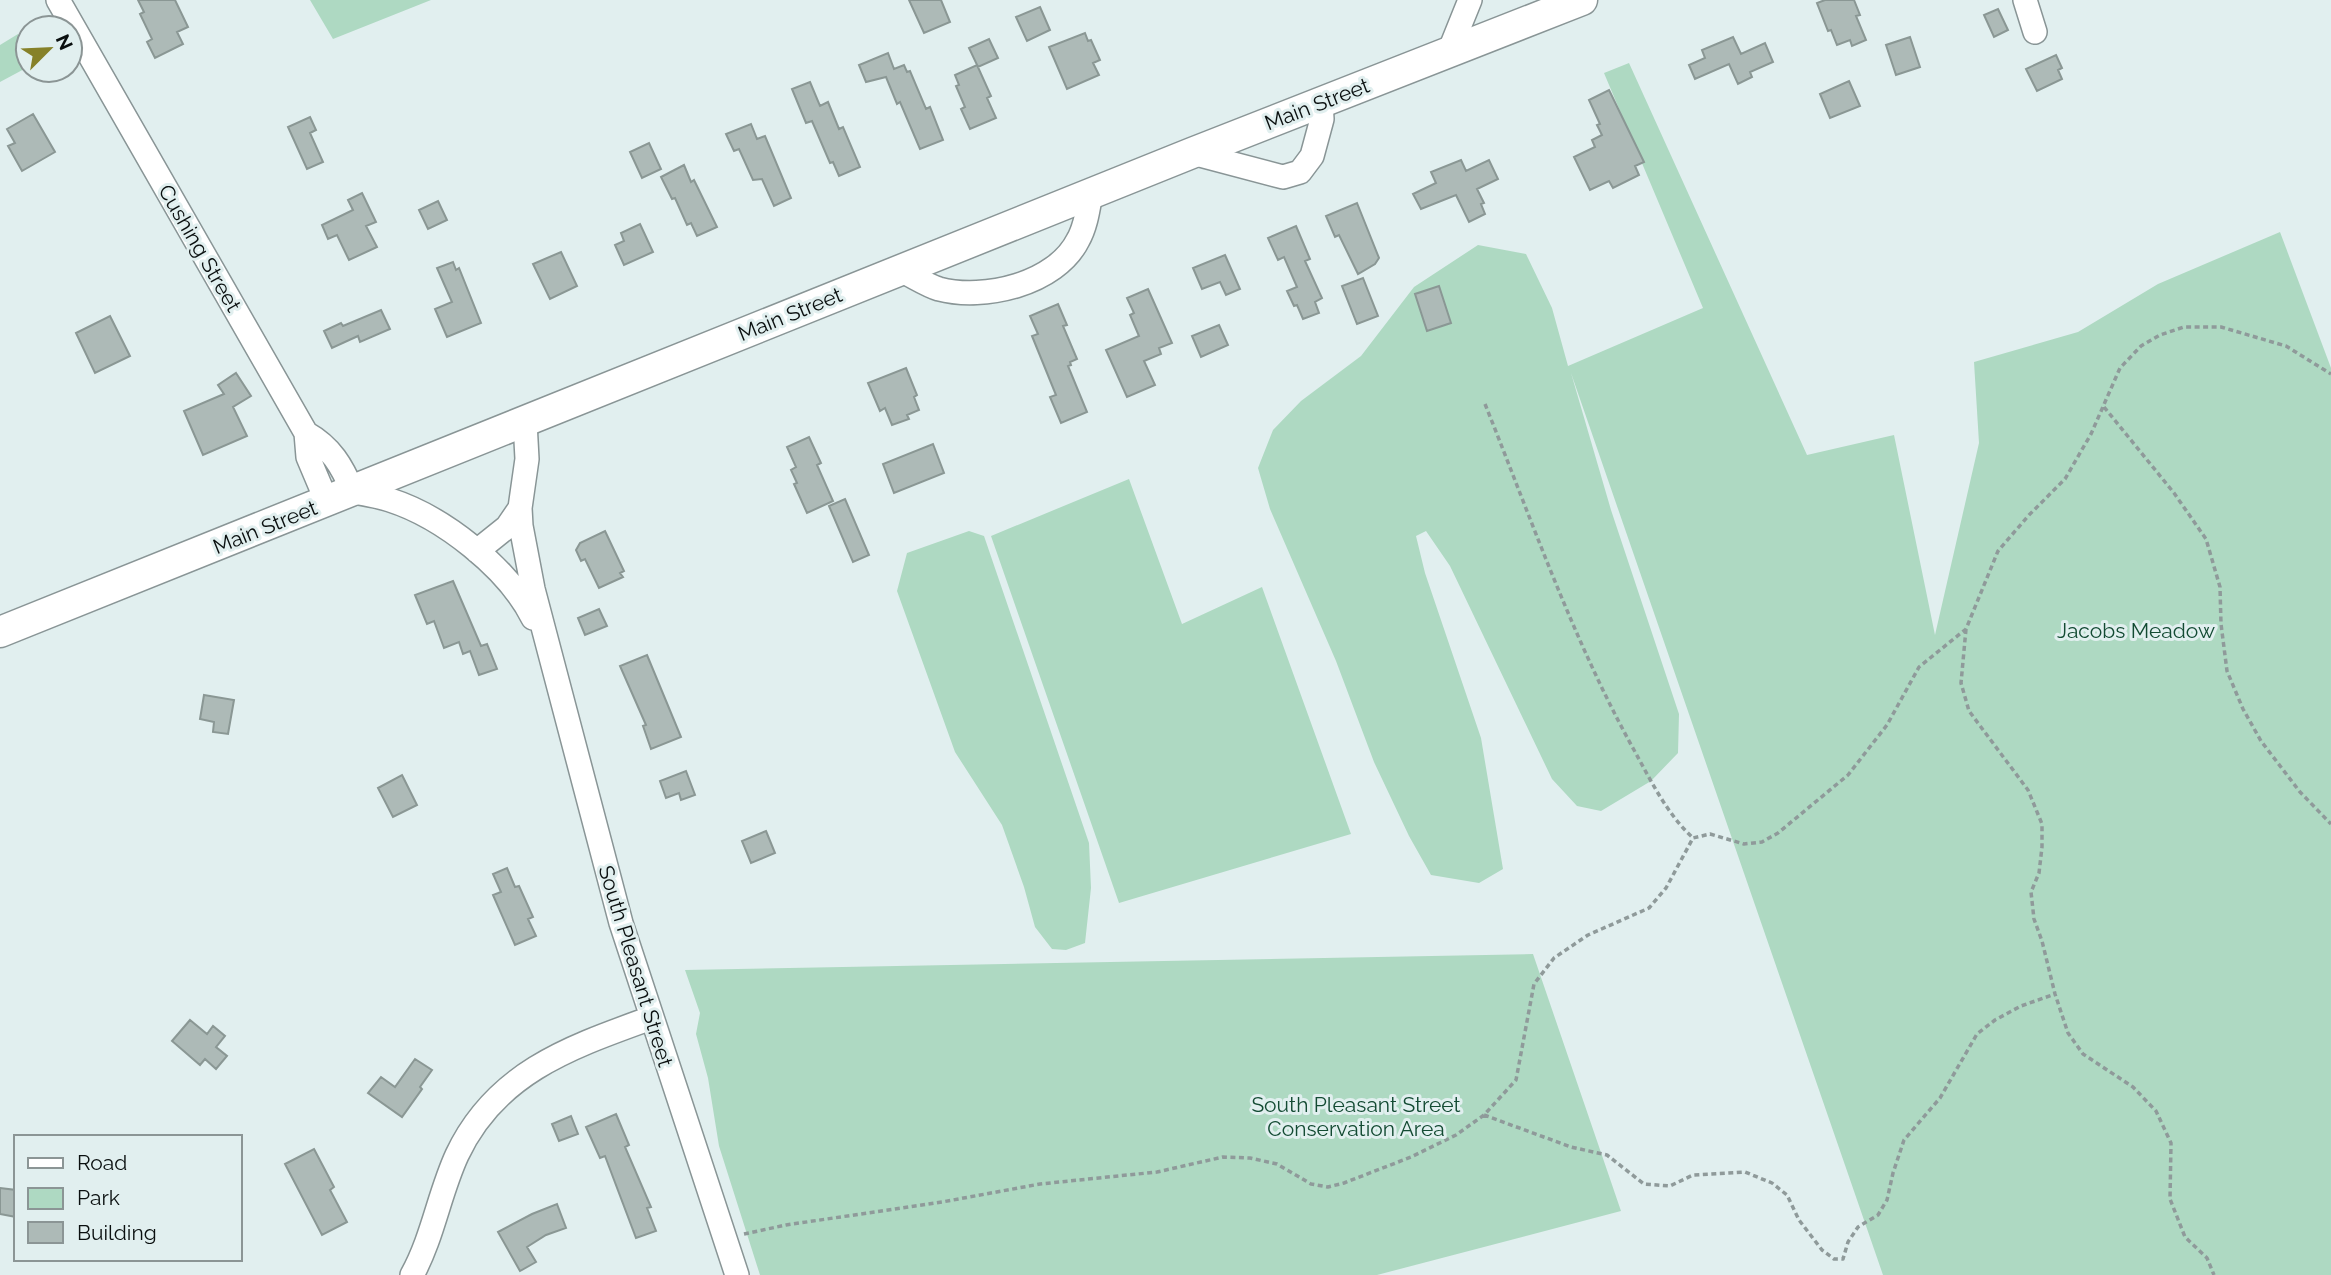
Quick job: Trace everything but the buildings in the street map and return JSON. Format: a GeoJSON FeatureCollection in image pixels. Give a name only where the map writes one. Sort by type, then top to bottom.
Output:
{"type":"FeatureCollection","features":[{"type":"Feature","properties":{"kind":"main road","name":"Main Street"},"geometry":{"type":"LineString","coordinates":[[0,632],[1091,193],[1582,0]]}},
{"type":"Feature","properties":{"kind":"street","name":"Cushing Street"},"geometry":{"type":"LineString","coordinates":[[58,0],[306,433],[328,449],[341,464],[340,497]]}},
{"type":"Feature","properties":{"kind":"street"},"geometry":{"type":"LineString","coordinates":[[1449,52],[1470,0]]}},
{"type":"Feature","properties":{"kind":"street"},"geometry":{"type":"LineString","coordinates":[[2025,0],[2035,32]]}},
{"type":"Feature","properties":{"kind":"street"},"geometry":{"type":"LineString","coordinates":[[1192,153],[1283,177],[1300,172],[1312,156],[1322,119],[1321,102]]}},
{"type":"Feature","properties":{"kind":"street"},"geometry":{"type":"LineString","coordinates":[[900,270],[939,289],[973,292],[1008,288],[1033,280],[1062,262],[1078,241],[1091,193]]}},
{"type":"Feature","properties":{"kind":"street","name":"South Pleasant Street"},"geometry":{"type":"LineString","coordinates":[[524,422],[527,459],[520,508],[523,546],[600,849],[651,1018],[737,1275]]}},
{"type":"Feature","properties":{"kind":"street","name":"South Pleasant Street"},"geometry":{"type":"LineString","coordinates":[[340,497],[391,500],[445,528],[477,551],[522,599],[550,652]]}},
{"type":"Feature","properties":{"kind":"street"},"geometry":{"type":"LineString","coordinates":[[477,551],[508,527],[520,508]]}},
{"type":"Feature","properties":{"kind":"street"},"geometry":{"type":"LineString","coordinates":[[412,1275],[428,1240],[456,1156],[496,1098],[514,1082],[557,1054],[651,1018]]}},
{"type":"Feature","properties":{"kind":"path"},"geometry":{"type":"LineString","coordinates":[[2214,1275],[2207,1258],[2185,1237],[2171,1199],[2171,1143],[2156,1111],[2133,1087],[2083,1054],[2068,1033],[2054,994],[2031,892],[2039,873],[2042,824],[2028,790],[1969,710],[1961,683],[1966,629],[1998,551],[2029,515],[2066,479],[2104,407],[2120,368],[2141,346],[2160,335],[2184,327],[2221,327],[2286,346],[2331,374]]}},
{"type":"Feature","properties":{"kind":"path"},"geometry":{"type":"LineString","coordinates":[[1485,404],[1552,579],[1620,725],[1657,792],[1679,825],[1693,838]]}},
{"type":"Feature","properties":{"kind":"path"},"geometry":{"type":"LineString","coordinates":[[2104,407],[2174,493],[2206,539],[2220,587],[2227,671],[2243,709],[2261,741],[2300,792],[2331,824]]}},
{"type":"Feature","properties":{"kind":"path"},"geometry":{"type":"LineString","coordinates":[[725,1238],[786,1225],[1040,1184],[1157,1172],[1223,1157],[1250,1158],[1277,1164],[1311,1184],[1328,1187],[1411,1157],[1456,1136],[1484,1115],[1516,1080],[1534,985],[1554,958],[1588,935],[1650,908],[1666,888],[1693,838],[1710,834],[1744,844],[1762,842],[1778,832],[1848,775],[1887,725],[1919,667],[1966,629]]}},
{"type":"Feature","properties":{"kind":"path"},"geometry":{"type":"LineString","coordinates":[[1484,1115],[1572,1147],[1607,1155],[1644,1184],[1670,1186],[1693,1175],[1745,1172],[1772,1184],[1787,1195],[1798,1220],[1822,1250],[1834,1259],[1843,1259],[1848,1242],[1858,1227],[1878,1215],[1887,1200],[1904,1140],[1940,1098],[1977,1034],[1995,1020],[2021,1006],[2054,994]]}},
{"type":"Feature","properties":{"kind":"green space"},"geometry":{"type":"Polygon","coordinates":[[[310,0],[431,0],[333,39],[310,0]]]}},
{"type":"Feature","properties":{"kind":"green space"},"geometry":{"type":"Polygon","coordinates":[[[14,36],[14,74],[0,82],[0,45],[14,36]]]}},
{"type":"Feature","properties":{"kind":"green space","name":"Jacobs Meadow"},"geometry":{"type":"Polygon","coordinates":[[[1629,63],[1807,455],[1894,435],[1935,635],[1979,443],[1974,362],[2078,332],[2158,284],[2280,232],[2331,368],[2331,1275],[1883,1275],[1571,373],[1611,510],[1679,714],[1678,753],[1651,781],[1601,811],[1577,806],[1552,779],[1450,566],[1426,531],[1416,536],[1425,573],[1481,738],[1503,869],[1479,883],[1431,875],[1374,762],[1336,661],[1270,509],[1258,468],[1273,430],[1301,401],[1361,356],[1414,287],[1478,245],[1526,254],[1552,308],[1568,366],[1703,308],[1604,73],[1629,63]]]}},
{"type":"Feature","properties":{"kind":"green space"},"geometry":{"type":"Polygon","coordinates":[[[1129,479],[1182,624],[1262,587],[1351,834],[1119,903],[991,536],[1129,479]]]}},
{"type":"Feature","properties":{"kind":"green space"},"geometry":{"type":"Polygon","coordinates":[[[969,531],[984,536],[1089,843],[1091,888],[1085,943],[1066,950],[1052,949],[1035,927],[1002,825],[955,752],[897,591],[907,553],[969,531]]]}},
{"type":"Feature","properties":{"kind":"green space","name":"South Pleasant Street Conservation Area"},"geometry":{"type":"Polygon","coordinates":[[[1533,954],[1621,1211],[1377,1275],[760,1275],[719,1146],[708,1078],[696,1034],[700,1013],[685,970],[1533,954]]]}}]}
